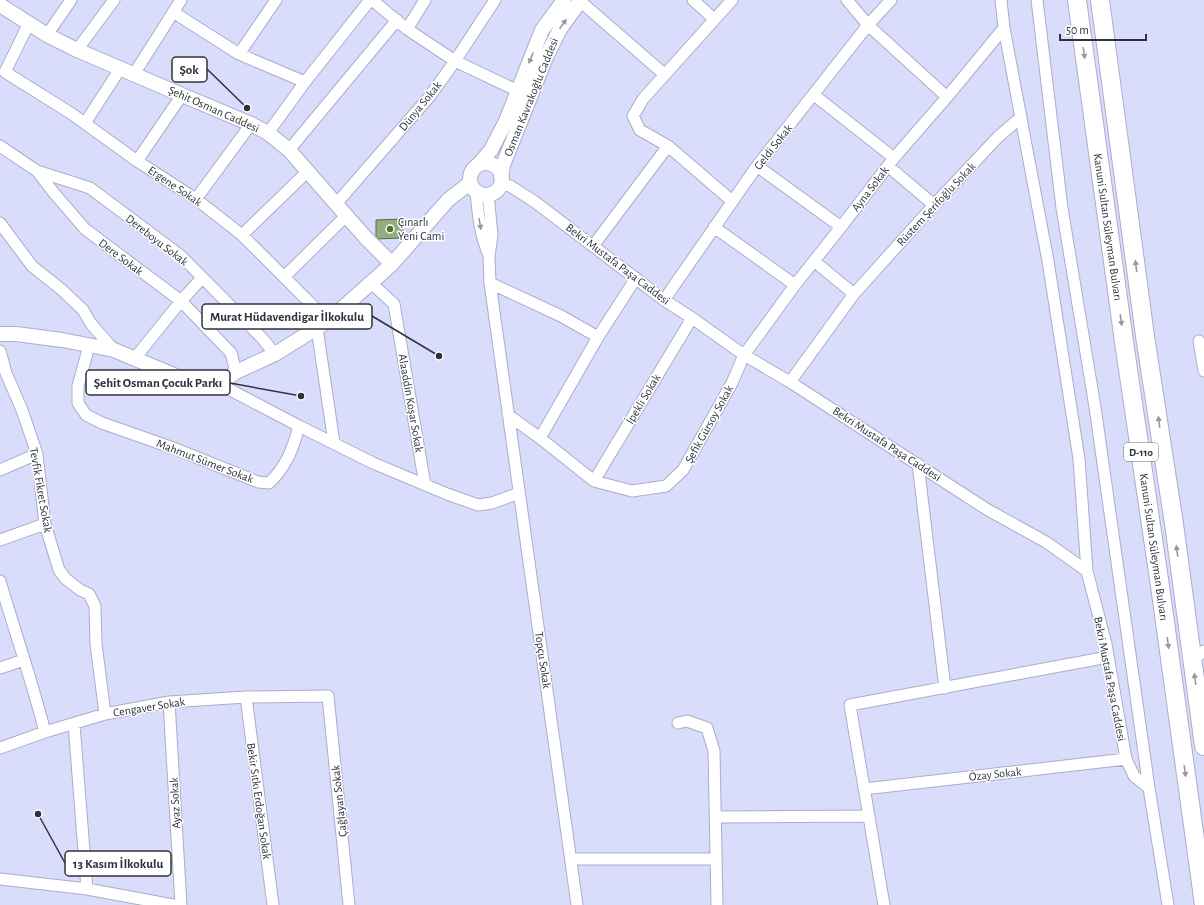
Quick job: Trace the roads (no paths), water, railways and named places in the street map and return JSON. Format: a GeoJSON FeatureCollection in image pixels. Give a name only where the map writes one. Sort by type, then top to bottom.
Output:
{"type":"FeatureCollection","features":[{"type":"Feature","properties":{"kind":"highway","name":"Kanuni Sultan Süleyman Bulvarı"},"geometry":{"type":"LineString","coordinates":[[1077,0],[1124,349],[1158,570],[1204,905]]}},
{"type":"Feature","properties":{"kind":"highway","name":"Kanuni Sultan Süleyman Bulvarı"},"geometry":{"type":"LineString","coordinates":[[1100,0],[1145,336],[1172,509],[1198,656],[1204,746]]}},
{"type":"Feature","properties":{"kind":"street"},"geometry":{"type":"LineString","coordinates":[[47,35],[71,0]]}},
{"type":"Feature","properties":{"kind":"street"},"geometry":{"type":"LineString","coordinates":[[77,50],[114,0]]}},
{"type":"Feature","properties":{"kind":"street"},"geometry":{"type":"LineString","coordinates":[[134,74],[181,0]]}},
{"type":"Feature","properties":{"kind":"street"},"geometry":{"type":"LineString","coordinates":[[239,54],[276,0]]}},
{"type":"Feature","properties":{"kind":"street"},"geometry":{"type":"LineString","coordinates":[[268,133],[305,82],[371,0],[407,29],[455,61],[518,91]]}},
{"type":"Feature","properties":{"kind":"street"},"geometry":{"type":"LineString","coordinates":[[407,29],[425,0]]}},
{"type":"Feature","properties":{"kind":"street","name":"Dünya Sokak"},"geometry":{"type":"LineString","coordinates":[[336,204],[430,96],[495,0]]}},
{"type":"Feature","properties":{"kind":"street","name":"Osman Kavrakoğlu Caddesi"},"geometry":{"type":"LineString","coordinates":[[478,190],[471,173],[473,168],[479,164],[491,150],[506,121],[542,30],[564,0]]}},
{"type":"Feature","properties":{"kind":"street"},"geometry":{"type":"LineString","coordinates":[[580,0],[664,74]]}},
{"type":"Feature","properties":{"kind":"street","name":"Osman Kavrakoğlu Caddesi"},"geometry":{"type":"LineString","coordinates":[[501,180],[503,165],[547,55],[560,29],[580,0]]}},
{"type":"Feature","properties":{"kind":"street"},"geometry":{"type":"LineString","coordinates":[[693,0],[714,19]]}},
{"type":"Feature","properties":{"kind":"street"},"geometry":{"type":"LineString","coordinates":[[732,0],[664,74],[643,99],[633,116],[640,130],[668,146],[732,201]]}},
{"type":"Feature","properties":{"kind":"street"},"geometry":{"type":"LineString","coordinates":[[847,0],[868,25],[947,97]]}},
{"type":"Feature","properties":{"kind":"street","name":"Geldi Sokak"},"geometry":{"type":"LineString","coordinates":[[664,300],[757,166],[868,25],[891,0]]}},
{"type":"Feature","properties":{"kind":"street"},"geometry":{"type":"LineString","coordinates":[[1001,0],[1004,28],[1020,118],[1048,262],[1079,459],[1087,571]]}},
{"type":"Feature","properties":{"kind":"street"},"geometry":{"type":"LineString","coordinates":[[1037,0],[1062,208],[1095,407],[1149,788],[1168,905]]}},
{"type":"Feature","properties":{"kind":"street","name":"Şehit Osman Caddesi"},"geometry":{"type":"LineString","coordinates":[[0,5],[47,35],[77,50],[251,124],[268,133],[288,150],[308,171],[346,216],[392,264]]}},
{"type":"Feature","properties":{"kind":"street"},"geometry":{"type":"LineString","coordinates":[[174,12],[239,54],[305,82]]}},
{"type":"Feature","properties":{"kind":"street"},"geometry":{"type":"LineString","coordinates":[[288,150],[397,20]]}},
{"type":"Feature","properties":{"kind":"street","name":"Ergene Sokak"},"geometry":{"type":"LineString","coordinates":[[29,23],[5,72],[85,123],[137,161],[196,199],[242,235],[284,277],[323,325]]}},
{"type":"Feature","properties":{"kind":"street","name":"Ayna Sokak"},"geometry":{"type":"LineString","coordinates":[[744,355],[795,285],[891,162],[1004,28]]}},
{"type":"Feature","properties":{"kind":"street"},"geometry":{"type":"LineString","coordinates":[[85,123],[120,68]]}},
{"type":"Feature","properties":{"kind":"street"},"geometry":{"type":"LineString","coordinates":[[137,161],[182,95]]}},
{"type":"Feature","properties":{"kind":"street"},"geometry":{"type":"LineString","coordinates":[[814,95],[891,162],[934,205]]}},
{"type":"Feature","properties":{"kind":"street","name":"Rüstem Şerifoğlu Sokak"},"geometry":{"type":"LineString","coordinates":[[790,382],[854,294],[934,205],[998,137],[1020,118]]}},
{"type":"Feature","properties":{"kind":"street"},"geometry":{"type":"LineString","coordinates":[[196,199],[251,124]]}},
{"type":"Feature","properties":{"kind":"street","name":"Dere Sokak"},"geometry":{"type":"LineString","coordinates":[[0,146],[37,171],[85,230],[181,301],[231,353],[236,372]]}},
{"type":"Feature","properties":{"kind":"street"},"geometry":{"type":"LineString","coordinates":[[592,246],[668,146]]}},
{"type":"Feature","properties":{"kind":"street","name":"Osman Kavrakoğlu Caddesi"},"geometry":{"type":"LineString","coordinates":[[479,164],[487,163],[497,167],[501,180]]}},
{"type":"Feature","properties":{"kind":"street"},"geometry":{"type":"LineString","coordinates":[[757,166],[841,227]]}},
{"type":"Feature","properties":{"kind":"street","name":"Dereboyu Sokak"},"geometry":{"type":"LineString","coordinates":[[37,171],[90,188],[181,256],[262,338],[275,354]]}},
{"type":"Feature","properties":{"kind":"street"},"geometry":{"type":"LineString","coordinates":[[242,235],[308,171]]}},
{"type":"Feature","properties":{"kind":"street"},"geometry":{"type":"LineString","coordinates":[[219,384],[236,372],[275,354],[323,325],[392,264],[448,200],[478,190],[496,191],[501,180]]}},
{"type":"Feature","properties":{"kind":"street","name":"Bekri Mustafa Paşa Caddesi"},"geometry":{"type":"LineString","coordinates":[[501,180],[535,202],[664,300],[744,355],[790,382],[988,510],[1046,542],[1087,571],[1108,657],[1126,760],[1134,776],[1149,788]]}},
{"type":"Feature","properties":{"kind":"street","name":"Topçu Sokak"},"geometry":{"type":"LineString","coordinates":[[478,190],[479,221],[483,241],[489,256],[490,283],[577,905]]}},
{"type":"Feature","properties":{"kind":"street"},"geometry":{"type":"LineString","coordinates":[[284,277],[346,216]]}},
{"type":"Feature","properties":{"kind":"street"},"geometry":{"type":"LineString","coordinates":[[0,223],[32,266],[62,290],[83,310],[92,325],[114,350]]}},
{"type":"Feature","properties":{"kind":"street"},"geometry":{"type":"LineString","coordinates":[[714,227],[795,285]]}},
{"type":"Feature","properties":{"kind":"street"},"geometry":{"type":"LineString","coordinates":[[814,261],[854,294]]}},
{"type":"Feature","properties":{"kind":"street"},"geometry":{"type":"LineString","coordinates":[[135,358],[181,301],[202,278]]}},
{"type":"Feature","properties":{"kind":"street"},"geometry":{"type":"LineString","coordinates":[[540,438],[598,337],[636,278]]}},
{"type":"Feature","properties":{"kind":"street"},"geometry":{"type":"LineString","coordinates":[[490,283],[561,316],[598,337]]}},
{"type":"Feature","properties":{"kind":"street","name":"Alaaddin Koşar Sokak"},"geometry":{"type":"LineString","coordinates":[[371,284],[394,304],[425,485]]}},
{"type":"Feature","properties":{"kind":"street","name":"İpekli Sokak"},"geometry":{"type":"LineString","coordinates":[[594,481],[692,318]]}},
{"type":"Feature","properties":{"kind":"street"},"geometry":{"type":"LineString","coordinates":[[323,325],[334,443]]}},
{"type":"Feature","properties":{"kind":"street"},"geometry":{"type":"LineString","coordinates":[[0,334],[32,336],[114,350],[176,376],[219,384],[373,463],[478,505],[492,503],[519,493]]}},
{"type":"Feature","properties":{"kind":"street"},"geometry":{"type":"LineString","coordinates":[[1199,341],[1204,371]]}},
{"type":"Feature","properties":{"kind":"street","name":"Mahmut Sümer Sokak"},"geometry":{"type":"LineString","coordinates":[[89,346],[78,386],[78,403],[86,415],[102,423],[176,449],[258,482],[269,483],[278,475],[289,458],[300,426]]}},
{"type":"Feature","properties":{"kind":"street","name":"Tevfik Fikret Sokak"},"geometry":{"type":"LineString","coordinates":[[0,351],[6,373],[22,410],[37,454],[45,524],[60,570],[66,579],[80,590],[89,594],[95,606],[96,644],[105,714]]}},
{"type":"Feature","properties":{"kind":"street","name":"Şefik Gürsoy Sokak"},"geometry":{"type":"LineString","coordinates":[[594,481],[632,491],[666,486],[683,470],[732,383],[744,355]]}},
{"type":"Feature","properties":{"kind":"street"},"geometry":{"type":"LineString","coordinates":[[508,415],[540,438],[594,481]]}},
{"type":"Feature","properties":{"kind":"street"},"geometry":{"type":"LineString","coordinates":[[0,470],[37,454]]}},
{"type":"Feature","properties":{"kind":"street"},"geometry":{"type":"LineString","coordinates":[[918,464],[945,688]]}},
{"type":"Feature","properties":{"kind":"street"},"geometry":{"type":"LineString","coordinates":[[0,540],[45,524]]}},
{"type":"Feature","properties":{"kind":"street"},"geometry":{"type":"LineString","coordinates":[[0,582],[24,660],[34,686],[45,732]]}},
{"type":"Feature","properties":{"kind":"street"},"geometry":{"type":"LineString","coordinates":[[884,905],[850,705],[1108,657]]}},
{"type":"Feature","properties":{"kind":"street"},"geometry":{"type":"LineString","coordinates":[[0,668],[24,660]]}},
{"type":"Feature","properties":{"kind":"street","name":"Cengaver Sokak"},"geometry":{"type":"LineString","coordinates":[[0,748],[45,732],[105,714],[169,702],[246,697],[328,696]]}},
{"type":"Feature","properties":{"kind":"street","name":"Çağlayan Sokak"},"geometry":{"type":"LineString","coordinates":[[328,696],[349,905]]}},
{"type":"Feature","properties":{"kind":"street","name":"Bekir Sıtkı Erdoğan Sokak"},"geometry":{"type":"LineString","coordinates":[[246,697],[273,905]]}},
{"type":"Feature","properties":{"kind":"street","name":"Ayaz Sokak"},"geometry":{"type":"LineString","coordinates":[[169,702],[182,905]]}},
{"type":"Feature","properties":{"kind":"street"},"geometry":{"type":"LineString","coordinates":[[678,723],[687,721],[707,728],[714,751],[717,905]]}},
{"type":"Feature","properties":{"kind":"street"},"geometry":{"type":"LineString","coordinates":[[74,724],[87,889]]}},
{"type":"Feature","properties":{"kind":"street","name":"Özay Sokak"},"geometry":{"type":"LineString","coordinates":[[864,789],[1126,760]]}},
{"type":"Feature","properties":{"kind":"street"},"geometry":{"type":"LineString","coordinates":[[715,817],[869,816]]}},
{"type":"Feature","properties":{"kind":"street"},"geometry":{"type":"LineString","coordinates":[[571,859],[716,859]]}},
{"type":"Feature","properties":{"kind":"street"},"geometry":{"type":"LineString","coordinates":[[0,880],[87,889],[173,905]]}},
{"type":"Feature","properties":{"kind":"place","name":"Şok"},"geometry":{"type":"Point","coordinates":[247,108]}},
{"type":"Feature","properties":{"kind":"place","name":"Çınarlı Yeni Cami"},"geometry":{"type":"Point","coordinates":[390,229]}},
{"type":"Feature","properties":{"kind":"place","name":"Murat Hüdavendigar İlkokulu"},"geometry":{"type":"Point","coordinates":[439,356]}},
{"type":"Feature","properties":{"kind":"place","name":"Şehit Osman Çocuk Parkı"},"geometry":{"type":"Point","coordinates":[301,396]}},
{"type":"Feature","properties":{"kind":"place","name":"13 Kasım İlkokulu"},"geometry":{"type":"Point","coordinates":[38,814]}}]}
